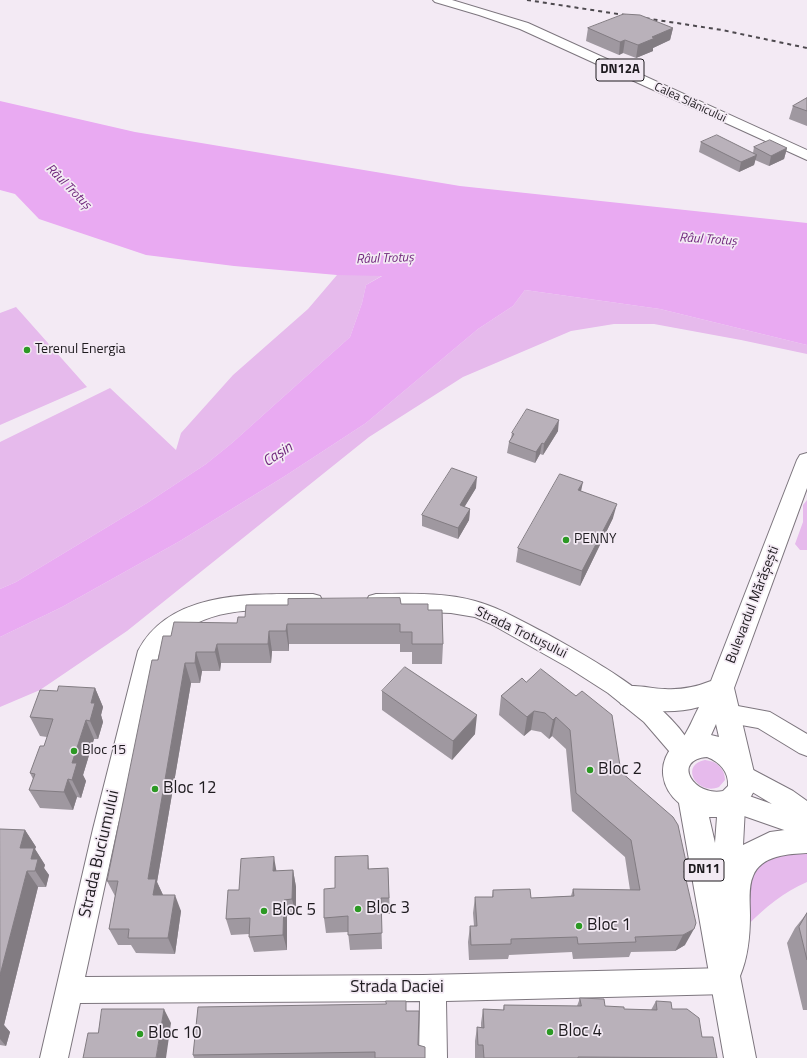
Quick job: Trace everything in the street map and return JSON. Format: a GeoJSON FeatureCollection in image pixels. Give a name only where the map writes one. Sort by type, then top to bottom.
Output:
{"type":"FeatureCollection","features":[{"type":"Feature","properties":{"kind":"main road","name":"Calea Slănicului"},"geometry":{"type":"LineString","coordinates":[[439,0],[483,12],[524,26],[807,156]]}},
{"type":"Feature","properties":{"kind":"main road","name":"Bulevardul Mărășești"},"geometry":{"type":"LineString","coordinates":[[687,749],[721,688],[807,460]]}},
{"type":"Feature","properties":{"kind":"main road"},"geometry":{"type":"LineString","coordinates":[[630,696],[668,700],[690,700],[721,688]]}},
{"type":"Feature","properties":{"kind":"main road","name":"DN11"},"geometry":{"type":"LineString","coordinates":[[720,942],[732,801],[738,797],[742,787],[740,770],[721,688]]}},
{"type":"Feature","properties":{"kind":"main road"},"geometry":{"type":"LineString","coordinates":[[732,801],[718,805],[709,804],[692,797],[678,782],[675,773],[677,761],[687,749],[706,745],[721,750],[731,757],[740,770]]}},
{"type":"Feature","properties":{"kind":"main road","name":"DN11"},"geometry":{"type":"LineString","coordinates":[[692,797],[710,898],[720,942],[740,1058]]}},
{"type":"Feature","properties":{"kind":"main road"},"geometry":{"type":"LineString","coordinates":[[727,981],[735,928],[737,886],[740,870],[744,861],[754,853],[776,843],[807,840]]}},
{"type":"Feature","properties":{"kind":"street","name":"Strada Buciumului"},"geometry":{"type":"LineString","coordinates":[[54,1058],[105,829],[149,651],[160,636],[173,625],[205,610],[250,603],[333,602]]}},
{"type":"Feature","properties":{"kind":"street","name":"Strada Trotușului"},"geometry":{"type":"LineString","coordinates":[[356,602],[437,604],[483,612],[563,653],[630,696],[656,718],[687,749]]}},
{"type":"Feature","properties":{"kind":"street"},"geometry":{"type":"LineString","coordinates":[[727,714],[762,719],[807,746]]}},
{"type":"Feature","properties":{"kind":"street"},"geometry":{"type":"LineString","coordinates":[[740,770],[807,815]]}},
{"type":"Feature","properties":{"kind":"street"},"geometry":{"type":"LineString","coordinates":[[732,801],[807,827]]}},
{"type":"Feature","properties":{"kind":"street","name":"Strada Daciei"},"geometry":{"type":"LineString","coordinates":[[68,990],[433,988],[727,981]]}},
{"type":"Feature","properties":{"kind":"street"},"geometry":{"type":"LineString","coordinates":[[433,988],[433,1058]]}},
{"type":"Feature","properties":{"kind":"shaded area"},"geometry":{"type":"Polygon","coordinates":[[[337,275],[383,275],[366,285],[362,303],[350,337],[232,443],[206,464],[147,503],[16,582],[0,589],[0,442],[110,388],[176,450],[181,433],[233,375],[308,309],[337,275]]]}},
{"type":"Feature","properties":{"kind":"shaded area"},"geometry":{"type":"Polygon","coordinates":[[[525,290],[660,309],[807,345],[807,354],[654,324],[614,324],[571,331],[463,377],[369,437],[127,631],[40,690],[0,707],[0,637],[62,607],[180,541],[285,476],[366,423],[478,329],[513,306],[525,290]]]}},
{"type":"Feature","properties":{"kind":"shaded area","name":"Terenul Energia"},"geometry":{"type":"Polygon","coordinates":[[[16,307],[87,387],[0,425],[0,313],[16,307]]]}},
{"type":"Feature","properties":{"kind":"shaded area"},"geometry":{"type":"Polygon","coordinates":[[[807,500],[807,550],[800,550],[795,544],[803,522],[803,505],[807,500]]]}},
{"type":"Feature","properties":{"kind":"shaded area"},"geometry":{"type":"Polygon","coordinates":[[[705,760],[713,762],[722,769],[725,780],[719,787],[711,789],[704,787],[698,784],[694,779],[692,773],[693,768],[697,763],[705,760]]]}},
{"type":"Feature","properties":{"kind":"shaded area"},"geometry":{"type":"Polygon","coordinates":[[[807,849],[807,882],[775,901],[747,926],[748,875],[773,855],[807,849]]]}},
{"type":"Feature","properties":{"kind":"water"},"geometry":{"type":"Polygon","coordinates":[[[0,101],[135,132],[460,186],[807,223],[807,345],[660,309],[525,290],[513,306],[478,329],[366,423],[285,476],[180,541],[62,607],[0,637],[0,589],[16,582],[147,503],[206,464],[232,443],[350,337],[362,303],[366,285],[382,276],[337,275],[234,266],[146,255],[39,219],[15,194],[0,190],[0,101]]]}},
{"type":"Feature","properties":{"kind":"building"},"geometry":{"type":"Polygon","coordinates":[[[624,14],[640,15],[673,28],[638,45],[625,40],[620,42],[588,28],[624,14]]]}},
{"type":"Feature","properties":{"kind":"building"},"geometry":{"type":"Polygon","coordinates":[[[807,98],[807,111],[793,106],[807,98]]]}},
{"type":"Feature","properties":{"kind":"building"},"geometry":{"type":"Polygon","coordinates":[[[717,135],[757,155],[741,162],[701,142],[717,135]]]}},
{"type":"Feature","properties":{"kind":"building"},"geometry":{"type":"Polygon","coordinates":[[[770,140],[787,148],[771,156],[754,147],[770,140]]]}},
{"type":"Feature","properties":{"kind":"building"},"geometry":{"type":"Polygon","coordinates":[[[527,409],[559,420],[544,444],[542,443],[536,452],[509,442],[514,434],[512,433],[527,409]]]}},
{"type":"Feature","properties":{"kind":"building"},"geometry":{"type":"Polygon","coordinates":[[[452,468],[477,477],[460,505],[470,509],[458,528],[422,515],[452,468]]]}},
{"type":"Feature","properties":{"kind":"building","name":"PENNY"},"geometry":{"type":"Polygon","coordinates":[[[560,474],[583,482],[578,490],[617,504],[582,571],[518,548],[560,474]]]}},
{"type":"Feature","properties":{"kind":"building"},"geometry":{"type":"Polygon","coordinates":[[[400,598],[401,604],[428,604],[428,610],[442,610],[443,644],[412,644],[412,632],[400,632],[400,624],[287,624],[286,631],[269,631],[268,644],[217,644],[215,652],[196,652],[195,663],[185,663],[148,879],[156,879],[153,895],[175,895],[168,938],[128,938],[129,929],[109,929],[118,881],[107,881],[152,660],[158,660],[163,636],[171,636],[174,622],[237,623],[238,617],[245,617],[246,605],[288,605],[288,599],[400,598]]]}},
{"type":"Feature","properties":{"kind":"building"},"geometry":{"type":"Polygon","coordinates":[[[405,667],[477,715],[453,741],[382,691],[405,667]]]}},
{"type":"Feature","properties":{"kind":"building"},"geometry":{"type":"Polygon","coordinates":[[[541,669],[576,696],[582,691],[612,715],[621,772],[673,817],[678,825],[688,871],[684,871],[696,923],[694,929],[683,935],[635,937],[636,942],[578,944],[577,937],[511,939],[511,944],[471,945],[470,926],[477,926],[475,897],[493,897],[493,890],[530,889],[531,898],[574,896],[573,889],[640,890],[631,840],[576,793],[570,730],[556,717],[553,720],[545,713],[534,711],[527,717],[501,696],[522,678],[526,682],[541,669]]]}},
{"type":"Feature","properties":{"kind":"building"},"geometry":{"type":"Polygon","coordinates":[[[59,686],[95,688],[91,703],[95,703],[90,721],[86,720],[72,763],[77,763],[72,780],[68,779],[64,792],[29,790],[35,774],[30,773],[40,746],[44,746],[53,719],[30,717],[40,690],[57,691],[59,686]]]}},
{"type":"Feature","properties":{"kind":"building"},"geometry":{"type":"Polygon","coordinates":[[[0,829],[25,830],[20,848],[34,848],[31,859],[38,859],[35,871],[27,871],[0,975],[0,829]]]}},
{"type":"Feature","properties":{"kind":"building","name":"Bloc 3"},"geometry":{"type":"Polygon","coordinates":[[[368,856],[368,869],[388,868],[389,898],[381,898],[382,933],[348,935],[348,916],[324,918],[324,889],[335,888],[335,857],[368,856]]]}},
{"type":"Feature","properties":{"kind":"building","name":"Bloc 5"},"geometry":{"type":"Polygon","coordinates":[[[274,857],[273,871],[293,870],[292,899],[284,900],[283,935],[249,937],[250,918],[226,919],[228,890],[239,890],[241,859],[274,857]]]}},
{"type":"Feature","properties":{"kind":"building"},"geometry":{"type":"Polygon","coordinates":[[[807,913],[807,960],[799,927],[807,913]]]}},
{"type":"Feature","properties":{"kind":"building"},"geometry":{"type":"Polygon","coordinates":[[[580,998],[604,999],[605,1006],[624,1007],[624,1009],[657,1010],[656,1001],[671,1002],[672,1009],[687,1009],[699,1018],[702,1037],[713,1037],[717,1058],[484,1058],[483,1045],[478,1045],[477,1027],[484,1028],[483,1009],[504,1010],[504,1005],[581,1006],[580,998]]]}},
{"type":"Feature","properties":{"kind":"building"},"geometry":{"type":"Polygon","coordinates":[[[386,1001],[406,1001],[406,1011],[419,1011],[418,1045],[425,1047],[425,1058],[375,1058],[375,1052],[193,1055],[198,1007],[386,1004],[386,1001]]]}},
{"type":"Feature","properties":{"kind":"building"},"geometry":{"type":"Polygon","coordinates":[[[102,1009],[164,1009],[156,1058],[83,1058],[88,1033],[98,1033],[102,1009]]]}},
{"type":"Feature","properties":{"kind":"railway"},"geometry":{"type":"LineString","coordinates":[[527,0],[722,30],[807,48]]}},
{"type":"Feature","properties":{"kind":"place","name":"Terenul Energia"},"geometry":{"type":"Point","coordinates":[27,350]}},
{"type":"Feature","properties":{"kind":"place","name":"PENNY"},"geometry":{"type":"Point","coordinates":[566,540]}},
{"type":"Feature","properties":{"kind":"place","name":"Bloc 15"},"geometry":{"type":"Point","coordinates":[74,751]}},
{"type":"Feature","properties":{"kind":"place","name":"Bloc 2"},"geometry":{"type":"Point","coordinates":[590,770]}},
{"type":"Feature","properties":{"kind":"place","name":"Bloc 12"},"geometry":{"type":"Point","coordinates":[155,789]}},
{"type":"Feature","properties":{"kind":"place","name":"Bloc 3"},"geometry":{"type":"Point","coordinates":[358,909]}},
{"type":"Feature","properties":{"kind":"place","name":"Bloc 5"},"geometry":{"type":"Point","coordinates":[264,911]}},
{"type":"Feature","properties":{"kind":"place","name":"Bloc 1"},"geometry":{"type":"Point","coordinates":[579,926]}},
{"type":"Feature","properties":{"kind":"place","name":"Bloc 4"},"geometry":{"type":"Point","coordinates":[550,1032]}},
{"type":"Feature","properties":{"kind":"place","name":"Bloc 10"},"geometry":{"type":"Point","coordinates":[140,1034]}},
{"type":"Feature","properties":{"kind":"water label","name":"Râul Trotuș"},"geometry":{"type":"Point","coordinates":[68,187]}},
{"type":"Feature","properties":{"kind":"water label","name":"Râul Trotuș"},"geometry":{"type":"Point","coordinates":[708,240]}},
{"type":"Feature","properties":{"kind":"water label","name":"Râul Trotuș"},"geometry":{"type":"Point","coordinates":[385,259]}},
{"type":"Feature","properties":{"kind":"water label","name":"Cașin"},"geometry":{"type":"Point","coordinates":[278,455]}}]}
